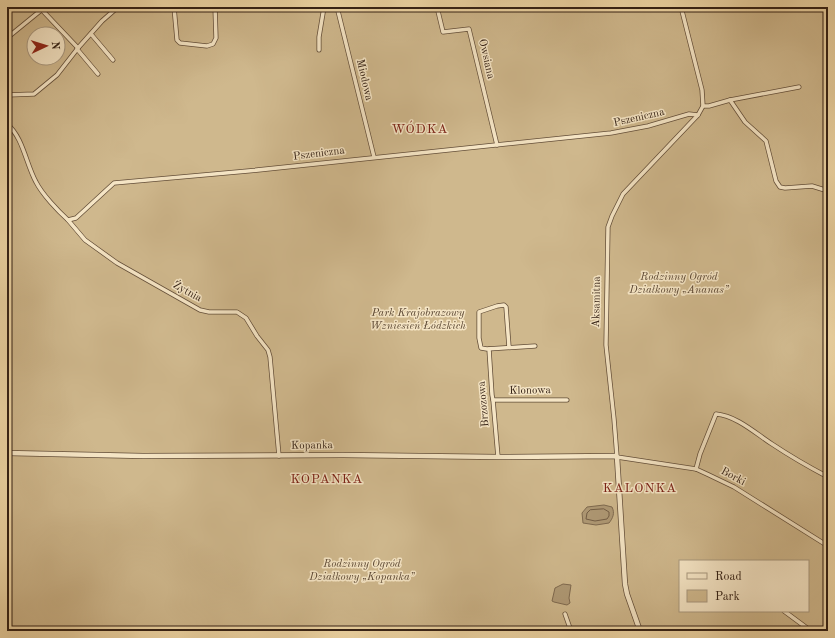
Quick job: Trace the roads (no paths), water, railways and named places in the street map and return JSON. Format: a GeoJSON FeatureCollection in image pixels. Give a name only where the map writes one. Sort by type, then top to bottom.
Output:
{"type":"FeatureCollection","features":[{"type":"Feature","properties":{"kind":"street"},"geometry":{"type":"LineString","coordinates":[[7,95],[34,94],[56,74],[102,21],[118,7]]}},
{"type":"Feature","properties":{"kind":"street"},"geometry":{"type":"LineString","coordinates":[[174,7],[177,40],[180,43],[207,46],[214,44],[216,38],[215,7]]}},
{"type":"Feature","properties":{"kind":"street"},"geometry":{"type":"LineString","coordinates":[[319,50],[319,37],[324,7]]}},
{"type":"Feature","properties":{"kind":"street","name":"Miodowa"},"geometry":{"type":"LineString","coordinates":[[337,7],[374,157]]}},
{"type":"Feature","properties":{"kind":"street","name":"Owsiana"},"geometry":{"type":"LineString","coordinates":[[437,7],[443,32],[469,29],[497,145]]}},
{"type":"Feature","properties":{"kind":"street"},"geometry":{"type":"LineString","coordinates":[[681,7],[702,90],[703,106],[799,87]]}},
{"type":"Feature","properties":{"kind":"street"},"geometry":{"type":"LineString","coordinates":[[7,38],[44,8],[98,74]]}},
{"type":"Feature","properties":{"kind":"street"},"geometry":{"type":"LineString","coordinates":[[90,34],[113,60]]}},
{"type":"Feature","properties":{"kind":"street"},"geometry":{"type":"LineString","coordinates":[[730,100],[745,122],[766,141],[776,181],[780,187],[812,186],[828,191]]}},
{"type":"Feature","properties":{"kind":"street","name":"Aksamitna"},"geometry":{"type":"LineString","coordinates":[[640,631],[625,584],[614,419],[606,345],[609,224],[623,194],[698,115],[703,106]]}},
{"type":"Feature","properties":{"kind":"street","name":"Pszeniczna"},"geometry":{"type":"LineString","coordinates":[[68,220],[76,218],[114,183],[248,171],[616,132],[648,126],[689,114],[698,115]]}},
{"type":"Feature","properties":{"kind":"street"},"geometry":{"type":"LineString","coordinates":[[7,124],[17,137],[36,184],[68,220]]}},
{"type":"Feature","properties":{"kind":"street","name":"Żytnia"},"geometry":{"type":"LineString","coordinates":[[68,220],[85,240],[117,263],[200,310],[209,312],[237,312],[246,318],[268,350],[270,357],[279,456]]}},
{"type":"Feature","properties":{"kind":"street"},"geometry":{"type":"LineString","coordinates":[[509,347],[507,312],[504,305],[478,312],[481,348],[489,349],[535,346]]}},
{"type":"Feature","properties":{"kind":"street","name":"Brzozowa"},"geometry":{"type":"LineString","coordinates":[[489,349],[498,457]]}},
{"type":"Feature","properties":{"kind":"street","name":"Klonowa"},"geometry":{"type":"LineString","coordinates":[[493,400],[567,400]]}},
{"type":"Feature","properties":{"kind":"street"},"geometry":{"type":"LineString","coordinates":[[696,469],[700,454],[716,414],[726,415],[742,423],[774,445],[828,477]]}},
{"type":"Feature","properties":{"kind":"street","name":"Kopanka"},"geometry":{"type":"LineString","coordinates":[[7,454],[143,456],[343,455],[617,457]]}},
{"type":"Feature","properties":{"kind":"street","name":"Borki"},"geometry":{"type":"LineString","coordinates":[[617,457],[696,469],[734,487],[828,546]]}},
{"type":"Feature","properties":{"kind":"street"},"geometry":{"type":"LineString","coordinates":[[785,612],[811,631]]}},
{"type":"Feature","properties":{"kind":"street"},"geometry":{"type":"LineString","coordinates":[[565,614],[572,631]]}},
{"type":"Feature","properties":{"kind":"water"},"geometry":{"type":"Polygon","coordinates":[[[604,505],[612,507],[613,509],[612,519],[609,523],[596,525],[583,523],[582,513],[587,507],[604,505]]]}},
{"type":"Feature","properties":{"kind":"water"},"geometry":{"type":"Polygon","coordinates":[[[563,584],[571,585],[569,598],[570,603],[567,605],[552,601],[555,588],[563,584]]]}},
{"type":"Feature","properties":{"kind":"district","name":"WÓDKA"},"geometry":{"type":"Point","coordinates":[420,129]}},
{"type":"Feature","properties":{"kind":"district","name":"KOPANKA"},"geometry":{"type":"Point","coordinates":[327,479]}},
{"type":"Feature","properties":{"kind":"district","name":"KALONKA"},"geometry":{"type":"Point","coordinates":[640,488]}},
{"type":"Feature","properties":{"kind":"park label","name":"Rodzinny Ogród Działkowy „Ananas”"},"geometry":{"type":"Point","coordinates":[679,283]}},
{"type":"Feature","properties":{"kind":"park label","name":"Park Krajobrazowy Wzniesień Łódzkich"},"geometry":{"type":"Point","coordinates":[418,319]}},
{"type":"Feature","properties":{"kind":"park label","name":"Rodzinny Ogród Działkowy „Kopanka”"},"geometry":{"type":"Point","coordinates":[362,570]}}]}
